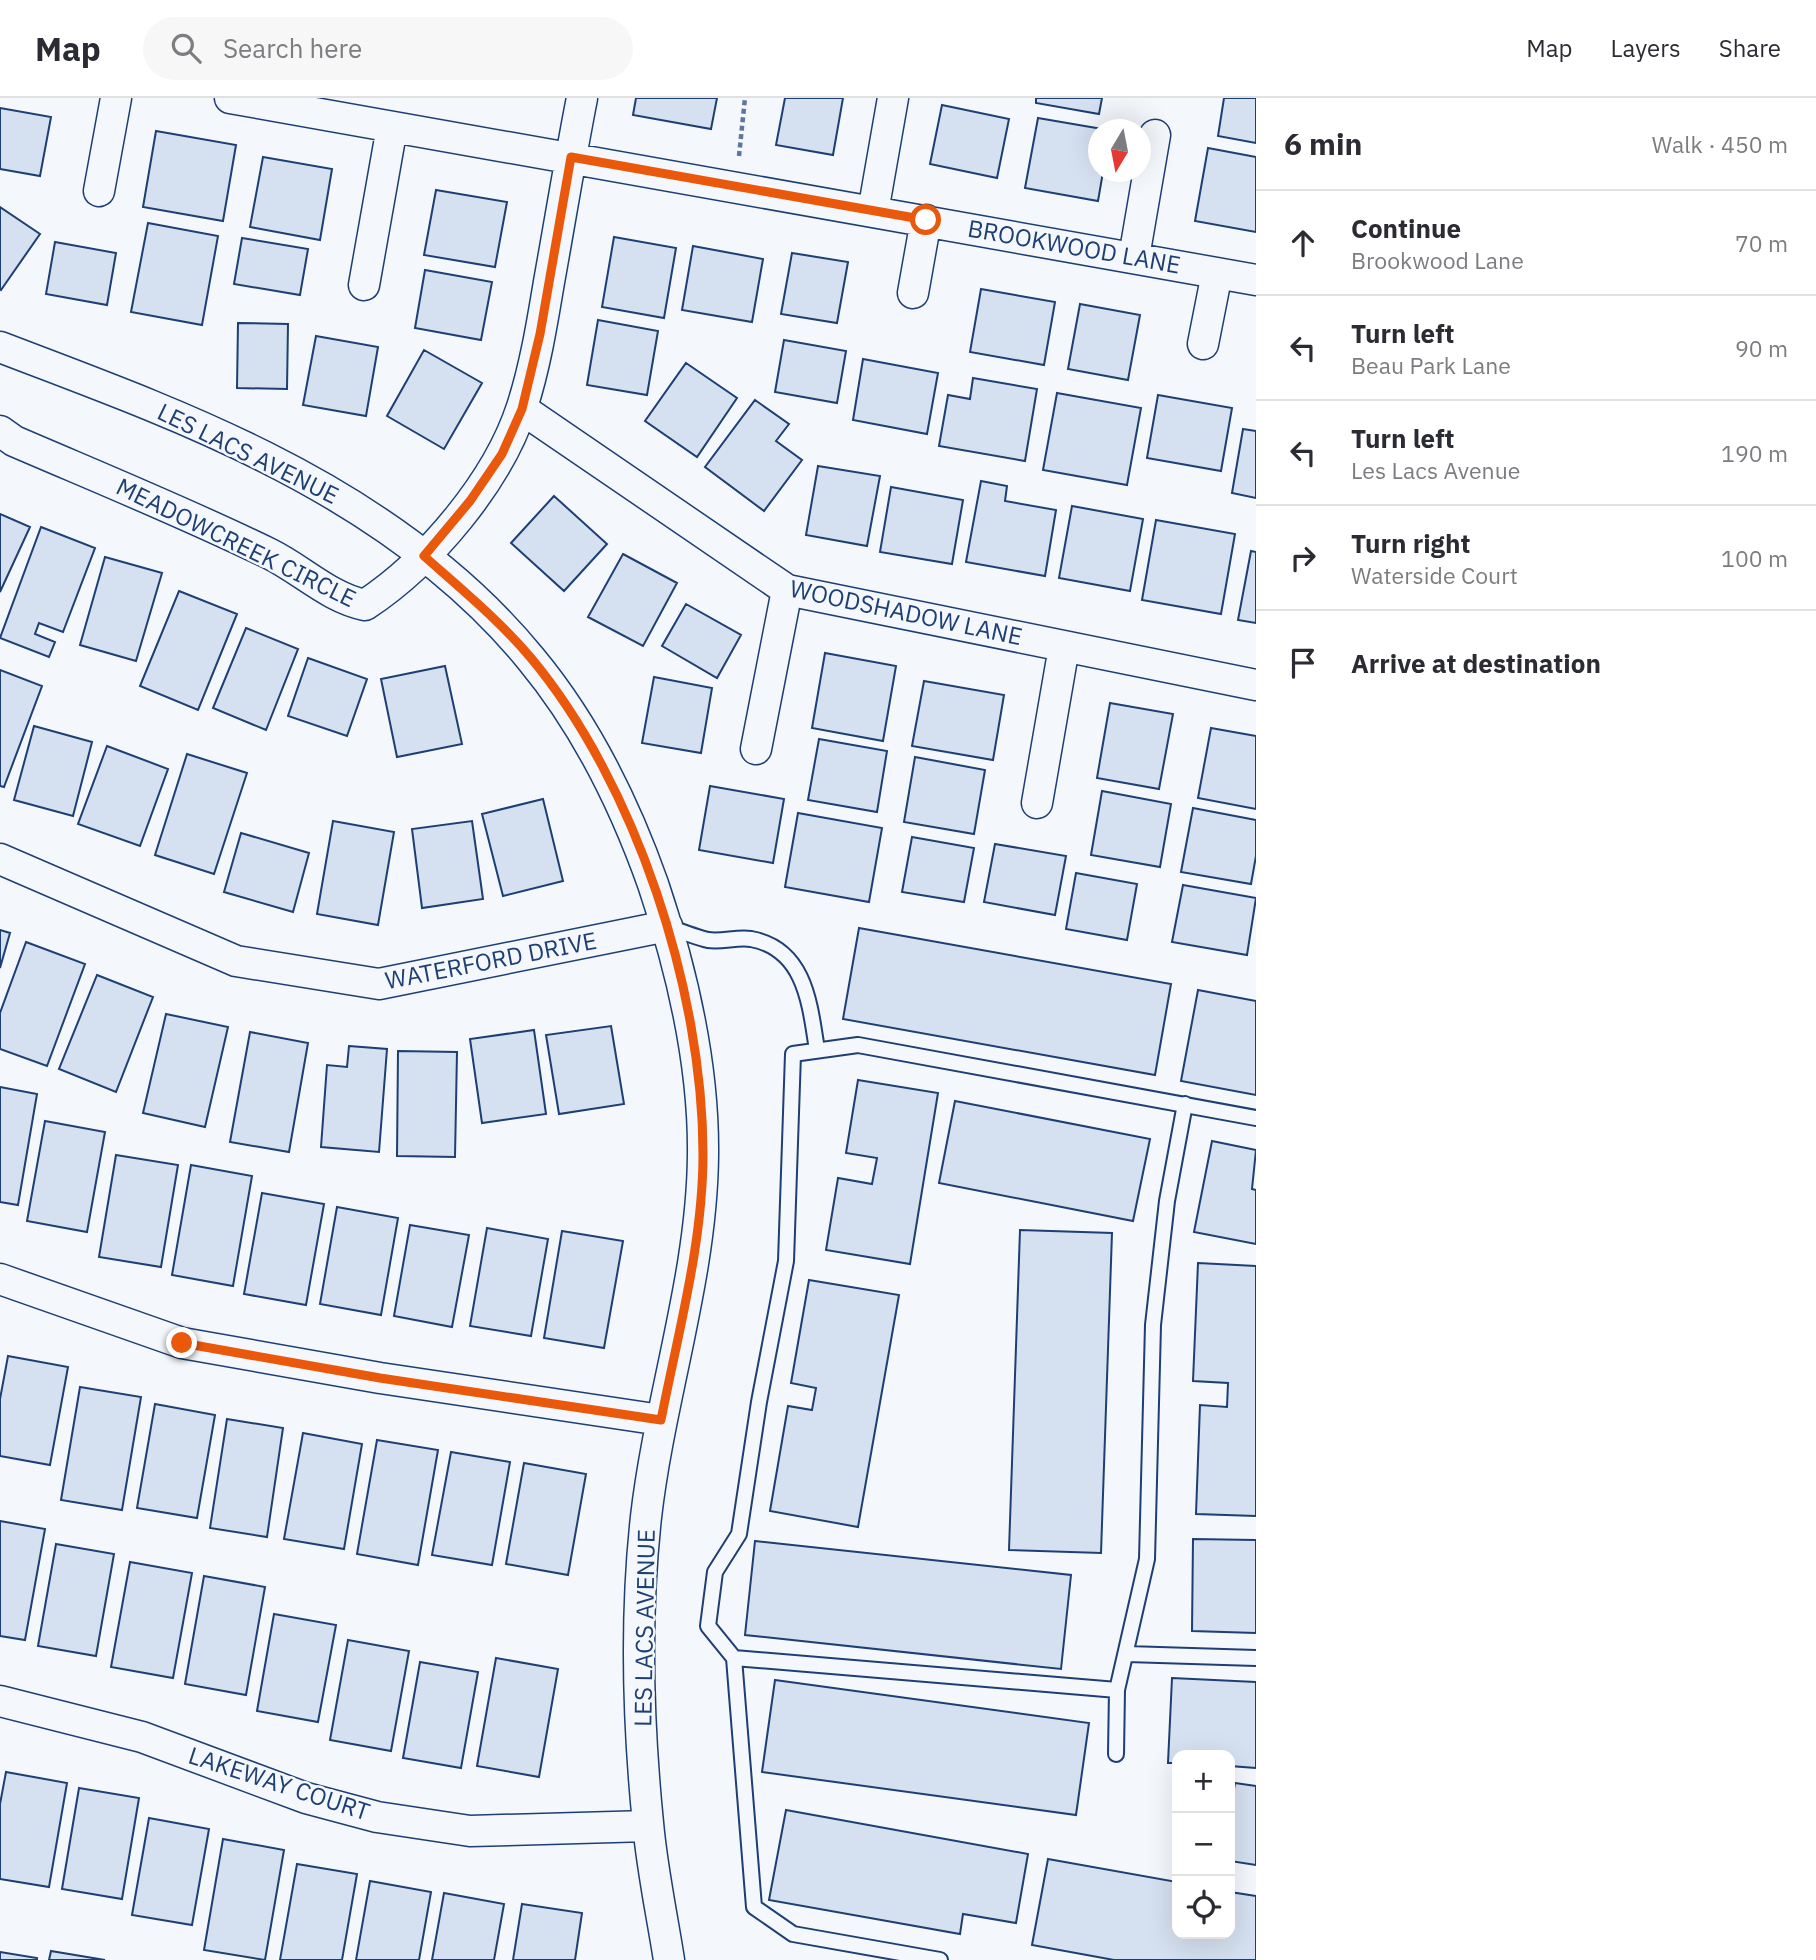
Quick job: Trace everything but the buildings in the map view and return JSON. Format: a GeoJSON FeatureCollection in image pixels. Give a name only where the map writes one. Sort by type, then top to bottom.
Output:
{"type":"FeatureCollection","features":[{"type":"Feature","properties":{"kind":"street"},"geometry":{"type":"LineString","coordinates":[[99,191],[116,98]]}},
{"type":"Feature","properties":{"kind":"street","name":"BROOKWOOD LANE"},"geometry":{"type":"LineString","coordinates":[[230,98],[291,103],[391,127],[1256,280]]}},
{"type":"Feature","properties":{"kind":"street"},"geometry":{"type":"LineString","coordinates":[[424,556],[454,522],[502,454],[522,409],[540,334],[582,98]]}},
{"type":"Feature","properties":{"kind":"street"},"geometry":{"type":"LineString","coordinates":[[873,212],[893,98]]}},
{"type":"Feature","properties":{"kind":"street"},"geometry":{"type":"LineString","coordinates":[[364,285],[391,127]]}},
{"type":"Feature","properties":{"kind":"street"},"geometry":{"type":"LineString","coordinates":[[1134,257],[1155,135]]}},
{"type":"Feature","properties":{"kind":"street"},"geometry":{"type":"LineString","coordinates":[[913,293],[926,220]]}},
{"type":"Feature","properties":{"kind":"street"},"geometry":{"type":"LineString","coordinates":[[1203,344],[1217,273]]}},
{"type":"Feature","properties":{"kind":"street","name":"LES LACS AVENUE"},"geometry":{"type":"LineString","coordinates":[[0,347],[133,399],[264,457],[356,508],[424,556],[530,657],[559,696],[603,768],[640,849],[667,926],[686,1003],[698,1086],[703,1154],[696,1238],[661,1420],[646,1518],[640,1621],[648,1826],[669,1960]]}},
{"type":"Feature","properties":{"kind":"street","name":"WOODSHADOW LANE"},"geometry":{"type":"LineString","coordinates":[[522,409],[787,590],[1256,685]]}},
{"type":"Feature","properties":{"kind":"street","name":"MEADOWCREEK CIRCLE"},"geometry":{"type":"LineString","coordinates":[[0,431],[14,441],[274,556],[349,602],[365,605],[386,591],[424,556]]}},
{"type":"Feature","properties":{"kind":"street"},"geometry":{"type":"LineString","coordinates":[[756,749],[787,590]]}},
{"type":"Feature","properties":{"kind":"street"},"geometry":{"type":"LineString","coordinates":[[1037,803],[1064,647]]}},
{"type":"Feature","properties":{"kind":"street","name":"WATERFORD DRIVE"},"geometry":{"type":"LineString","coordinates":[[0,859],[236,961],[379,984],[667,926]]}},
{"type":"Feature","properties":{"kind":"street"},"geometry":{"type":"LineString","coordinates":[[0,1279],[182,1343],[380,1378],[661,1420]]}},
{"type":"Feature","properties":{"kind":"street","name":"LAKEWAY COURT"},"geometry":{"type":"LineString","coordinates":[[0,1701],[142,1737],[306,1798],[377,1817],[470,1831],[648,1826]]}},
{"type":"Feature","properties":{"kind":"lane"},"geometry":{"type":"LineString","coordinates":[[667,926],[710,940],[754,939],[788,958],[801,975],[808,993],[817,1050]]}},
{"type":"Feature","properties":{"kind":"lane"},"geometry":{"type":"LineString","coordinates":[[940,1960],[793,1934],[754,1907],[734,1658],[708,1626],[715,1572],[739,1534],[758,1402],[786,1261],[793,1054],[858,1045],[1256,1118]]}},
{"type":"Feature","properties":{"kind":"lane"},"geometry":{"type":"LineString","coordinates":[[1116,1754],[1116,1690],[1147,1559],[1153,1325],[1167,1201],[1185,1104]]}},
{"type":"Feature","properties":{"kind":"lane"},"geometry":{"type":"LineString","coordinates":[[1126,1654],[1256,1658]]}},
{"type":"Feature","properties":{"kind":"lane"},"geometry":{"type":"LineString","coordinates":[[734,1658],[1116,1690]]}},
{"type":"Feature","properties":{"kind":"path"},"geometry":{"type":"LineString","coordinates":[[733,186],[745,98]]}},
{"type":"Feature","properties":{"kind":"route"},"geometry":{"type":"LineString","coordinates":[[182,1343],[380,1378],[661,1420],[696,1238],[703,1154],[698,1086],[686,1003],[667,926],[640,849],[603,768],[559,696],[530,657],[484,610],[424,556],[454,522],[502,454],[522,409],[540,334],[571,157],[926,220]]}}]}
